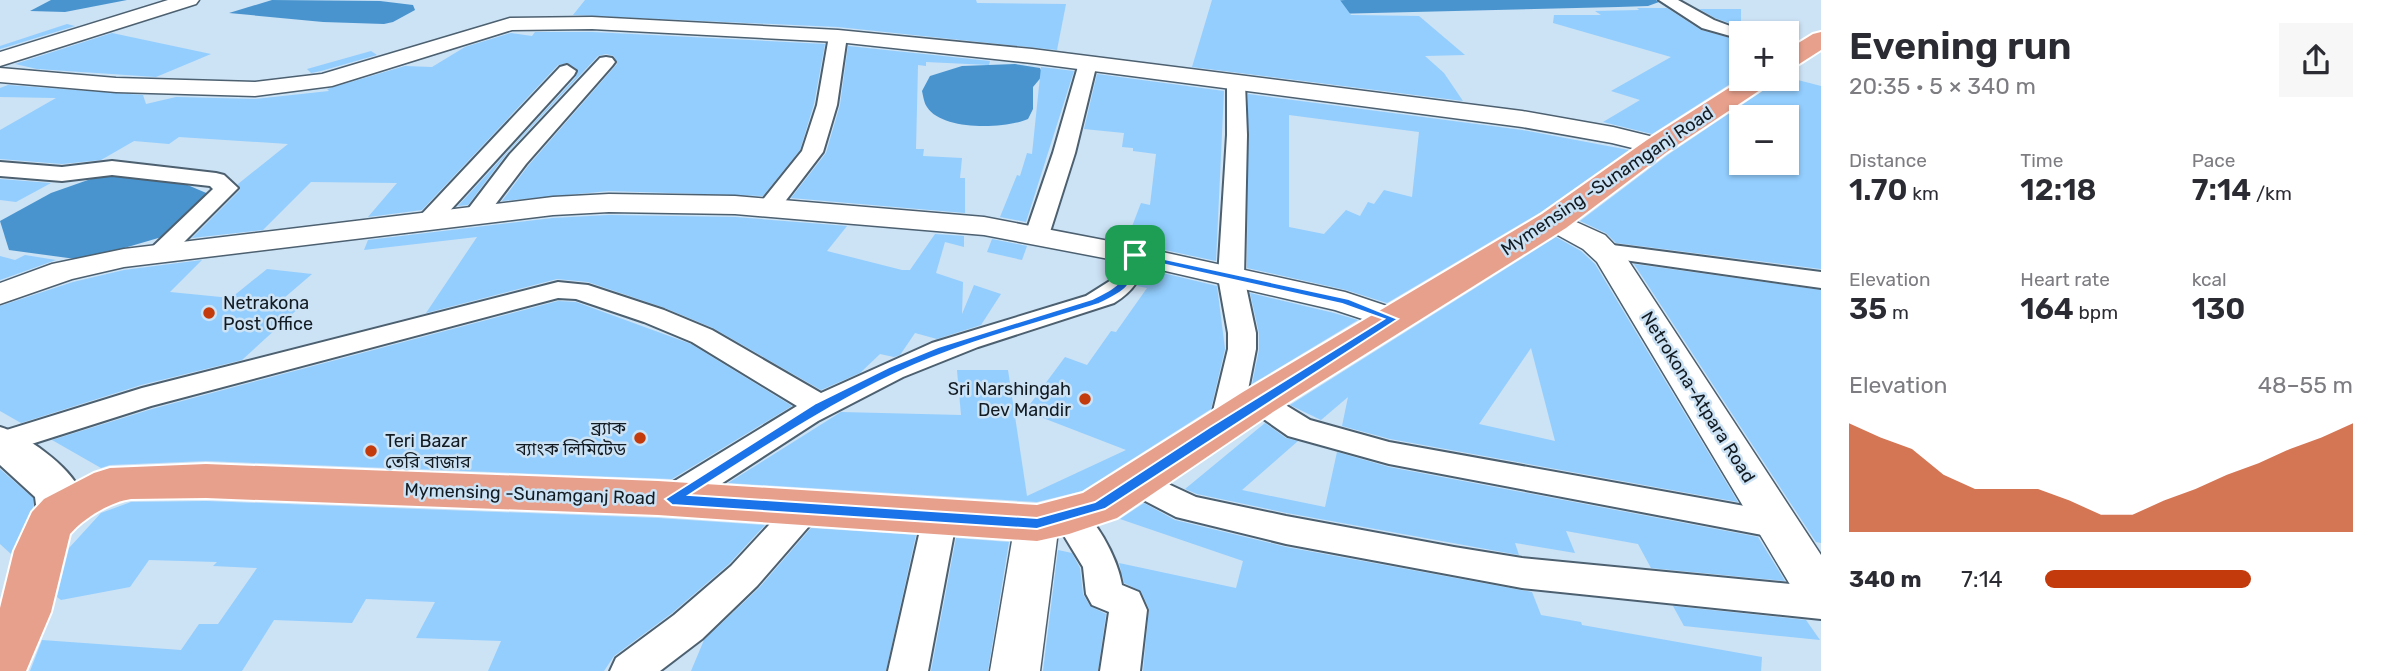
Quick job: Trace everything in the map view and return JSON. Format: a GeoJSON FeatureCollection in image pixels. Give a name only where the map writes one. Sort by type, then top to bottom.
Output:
{"type":"FeatureCollection","features":[{"type":"Feature","properties":{"kind":"main road","name":"Mymensing -Sunamganj Road"},"geometry":{"type":"LineString","coordinates":[[0,668],[25,612],[39,551],[49,525],[61,512],[110,485],[131,482],[206,481],[672,499],[940,517],[1053,520],[1100,506],[1258,402],[1555,221],[1657,146],[1741,91]]}},
{"type":"Feature","properties":{"kind":"main road"},"geometry":{"type":"LineString","coordinates":[[6,452],[41,474],[57,491],[61,512]]}},
{"type":"Feature","properties":{"kind":"street"},"geometry":{"type":"LineString","coordinates":[[0,59],[189,0]]}},
{"type":"Feature","properties":{"kind":"street"},"geometry":{"type":"LineString","coordinates":[[1667,0],[1708,24],[1729,30]]}},
{"type":"Feature","properties":{"kind":"street"},"geometry":{"type":"LineString","coordinates":[[0,75],[176,88],[280,87],[340,77],[490,29],[527,23],[630,25],[838,36],[1088,63],[1567,126],[1657,146]]}},
{"type":"Feature","properties":{"kind":"street"},"geometry":{"type":"LineString","coordinates":[[769,207],[812,152],[827,105],[838,36]]}},
{"type":"Feature","properties":{"kind":"street"},"geometry":{"type":"LineString","coordinates":[[474,217],[526,150],[606,62]]}},
{"type":"Feature","properties":{"kind":"street"},"geometry":{"type":"LineString","coordinates":[[1037,235],[1064,153],[1088,63]]}},
{"type":"Feature","properties":{"kind":"street"},"geometry":{"type":"LineString","coordinates":[[428,222],[567,71]]}},
{"type":"Feature","properties":{"kind":"street"},"geometry":{"type":"LineString","coordinates":[[1214,430],[1228,415],[1242,349],[1242,333],[1231,277],[1237,135],[1236,83]]}},
{"type":"Feature","properties":{"kind":"street"},"geometry":{"type":"LineString","coordinates":[[0,169],[62,174],[121,168],[216,180],[225,184],[228,188],[218,199],[158,254]]}},
{"type":"Feature","properties":{"kind":"street"},"geometry":{"type":"LineString","coordinates":[[0,294],[63,271],[158,254],[609,203],[769,207],[984,226],[1135,255],[1345,302],[1392,319]]}},
{"type":"Feature","properties":{"kind":"street","name":"Netrokona-Atpara Road"},"geometry":{"type":"LineString","coordinates":[[1555,221],[1605,251],[1821,594]]}},
{"type":"Feature","properties":{"kind":"street"},"geometry":{"type":"LineString","coordinates":[[1605,251],[1821,280]]}},
{"type":"Feature","properties":{"kind":"street"},"geometry":{"type":"LineString","coordinates":[[672,499],[820,406],[893,370],[943,349],[1096,302],[1119,290],[1128,279],[1135,255]]}},
{"type":"Feature","properties":{"kind":"street"},"geometry":{"type":"LineString","coordinates":[[6,452],[142,398],[570,289],[654,316],[702,336],[820,406]]}},
{"type":"Feature","properties":{"kind":"street"},"geometry":{"type":"LineString","coordinates":[[1258,402],[1299,428],[1389,453],[1778,525]]}},
{"type":"Feature","properties":{"kind":"street"},"geometry":{"type":"LineString","coordinates":[[1136,481],[1188,508],[1286,530],[1454,561],[1522,573],[1821,603]]}},
{"type":"Feature","properties":{"kind":"street"},"geometry":{"type":"LineString","coordinates":[[630,671],[688,627],[744,576],[805,508]]}},
{"type":"Feature","properties":{"kind":"street"},"geometry":{"type":"LineString","coordinates":[[908,671],[940,517]]}},
{"type":"Feature","properties":{"kind":"street"},"geometry":{"type":"LineString","coordinates":[[1015,671],[1053,520],[1101,565],[1105,594],[1126,603],[1128,610],[1120,671]]}},
{"type":"Feature","properties":{"kind":"water"},"geometry":{"type":"Polygon","coordinates":[[[51,0],[127,0],[65,12],[30,11],[51,0]]]}},
{"type":"Feature","properties":{"kind":"water"},"geometry":{"type":"Polygon","coordinates":[[[272,0],[380,1],[413,5],[415,10],[384,24],[323,22],[229,13],[272,0]]]}},
{"type":"Feature","properties":{"kind":"water"},"geometry":{"type":"Polygon","coordinates":[[[1316,2],[1659,2],[1648,6],[1332,14],[1316,2]]]}},
{"type":"Feature","properties":{"kind":"water"},"geometry":{"type":"Polygon","coordinates":[[[1015,64],[1040,68],[1043,75],[1033,87],[1033,109],[1028,119],[1005,125],[959,124],[935,115],[926,105],[922,91],[930,76],[962,66],[1015,64]]]}},
{"type":"Feature","properties":{"kind":"water"},"geometry":{"type":"Polygon","coordinates":[[[105,174],[164,175],[211,195],[172,234],[83,260],[9,250],[0,221],[51,193],[105,174]]]}},
{"type":"Feature","properties":{"kind":"building"},"geometry":{"type":"Polygon","coordinates":[[[585,0],[976,0],[977,3],[1066,4],[1057,50],[838,27],[573,15],[585,0]]]}},
{"type":"Feature","properties":{"kind":"building"},"geometry":{"type":"Polygon","coordinates":[[[1212,0],[1340,0],[1351,15],[1419,16],[1465,55],[1425,56],[1444,73],[1463,101],[1192,67],[1212,0]]]}},
{"type":"Feature","properties":{"kind":"building"},"geometry":{"type":"Polygon","coordinates":[[[1637,8],[1667,8],[1701,30],[1729,38],[1729,85],[1652,134],[1603,122],[1640,100],[1611,91],[1671,57],[1553,23],[1554,15],[1601,15],[1595,11],[1639,10],[1637,8]]]}},
{"type":"Feature","properties":{"kind":"building"},"geometry":{"type":"Polygon","coordinates":[[[1699,9],[1741,9],[1741,21],[1729,23],[1699,9]]]}},
{"type":"Feature","properties":{"kind":"building"},"geometry":{"type":"Polygon","coordinates":[[[67,24],[75,26],[0,49],[0,46],[67,24]]]}},
{"type":"Feature","properties":{"kind":"building"},"geometry":{"type":"Polygon","coordinates":[[[535,32],[592,32],[825,44],[814,104],[800,150],[763,196],[609,191],[502,201],[528,166],[617,64],[614,56],[606,54],[598,56],[508,152],[468,205],[458,206],[576,77],[577,69],[568,63],[558,65],[422,210],[368,217],[397,183],[311,182],[263,230],[192,238],[240,190],[238,184],[288,144],[179,137],[169,144],[134,141],[101,160],[62,164],[0,159],[0,130],[56,98],[0,97],[0,88],[8,85],[143,95],[146,104],[176,97],[255,99],[329,91],[327,89],[405,66],[432,67],[465,47],[511,33],[532,36],[535,32]]]}},
{"type":"Feature","properties":{"kind":"building"},"geometry":{"type":"Polygon","coordinates":[[[112,33],[211,54],[156,77],[37,69],[15,64],[112,33]]]}},
{"type":"Feature","properties":{"kind":"building"},"geometry":{"type":"Polygon","coordinates":[[[848,46],[990,61],[989,65],[926,62],[926,66],[918,65],[916,149],[924,149],[923,156],[962,158],[960,178],[965,178],[965,213],[791,198],[826,153],[840,105],[848,46]]]}},
{"type":"Feature","properties":{"kind":"building"},"geometry":{"type":"Polygon","coordinates":[[[371,51],[377,55],[311,73],[307,69],[371,51]]]}},
{"type":"Feature","properties":{"kind":"building"},"geometry":{"type":"Polygon","coordinates":[[[1041,67],[1074,71],[1026,222],[1000,217],[1017,175],[1020,176],[1027,153],[1032,154],[1041,67]]]}},
{"type":"Feature","properties":{"kind":"building"},"geometry":{"type":"Polygon","coordinates":[[[1097,74],[1224,91],[1216,261],[1123,241],[1141,203],[1150,205],[1156,154],[1122,147],[1124,133],[1084,129],[1097,74]]]}},
{"type":"Feature","properties":{"kind":"building"},"geometry":{"type":"Polygon","coordinates":[[[1799,80],[1821,86],[1821,269],[1616,243],[1606,233],[1580,221],[1669,154],[1729,114],[1729,175],[1799,175],[1799,105],[1742,105],[1763,91],[1799,91],[1799,80]]]}},
{"type":"Feature","properties":{"kind":"building"},"geometry":{"type":"Polygon","coordinates":[[[1248,94],[1522,130],[1629,150],[1541,212],[1387,303],[1346,290],[1247,268],[1248,94]],[[1289,115],[1289,227],[1324,234],[1346,210],[1360,216],[1368,202],[1374,204],[1384,190],[1412,197],[1419,132],[1289,115]]]}},
{"type":"Feature","properties":{"kind":"building"},"geometry":{"type":"Polygon","coordinates":[[[0,179],[51,183],[16,202],[0,200],[0,179]]]}},
{"type":"Feature","properties":{"kind":"building"},"geometry":{"type":"Polygon","coordinates":[[[609,215],[735,217],[847,226],[827,251],[902,270],[910,270],[935,234],[964,236],[964,247],[945,242],[936,273],[963,282],[962,314],[974,285],[1001,294],[981,325],[937,339],[915,333],[900,355],[894,357],[880,354],[860,373],[821,390],[713,328],[665,308],[588,282],[557,279],[426,313],[477,237],[364,250],[368,240],[553,218],[609,215]]]}},
{"type":"Feature","properties":{"kind":"building"},"geometry":{"type":"Polygon","coordinates":[[[1556,237],[1581,251],[1595,264],[1738,502],[1390,439],[1342,426],[1348,397],[1321,420],[1290,405],[1556,237]],[[1531,348],[1479,424],[1555,441],[1531,348]]]}},
{"type":"Feature","properties":{"kind":"building"},"geometry":{"type":"Polygon","coordinates":[[[992,239],[1027,246],[1022,260],[987,252],[992,239]]]}},
{"type":"Feature","properties":{"kind":"building"},"geometry":{"type":"Polygon","coordinates":[[[25,255],[56,260],[0,280],[0,256],[15,260],[25,255]]]}},
{"type":"Feature","properties":{"kind":"building"},"geometry":{"type":"Polygon","coordinates":[[[202,260],[170,292],[231,298],[267,269],[312,274],[277,304],[301,306],[242,360],[141,385],[21,423],[0,411],[0,306],[73,282],[124,270],[202,260]]]}},
{"type":"Feature","properties":{"kind":"building"},"geometry":{"type":"Polygon","coordinates":[[[1634,264],[1821,290],[1821,543],[1816,542],[1634,264]]]}},
{"type":"Feature","properties":{"kind":"building"},"geometry":{"type":"Polygon","coordinates":[[[1146,269],[1217,286],[1225,349],[1211,409],[1082,491],[1037,502],[728,483],[841,412],[961,415],[957,370],[1008,370],[1027,496],[1126,450],[1025,411],[1065,357],[1087,365],[1111,331],[1116,332],[1147,288],[1137,286],[1146,269]]]}},
{"type":"Feature","properties":{"kind":"building"},"geometry":{"type":"Polygon","coordinates":[[[1250,293],[1358,320],[1252,384],[1259,350],[1259,333],[1250,293]]]}},
{"type":"Feature","properties":{"kind":"building"},"geometry":{"type":"Polygon","coordinates":[[[558,301],[576,302],[691,344],[792,406],[672,479],[206,461],[110,465],[101,468],[52,440],[152,409],[558,301]]]}},
{"type":"Feature","properties":{"kind":"building"},"geometry":{"type":"Polygon","coordinates":[[[1265,423],[1286,438],[1298,441],[1242,490],[1325,507],[1337,452],[1389,467],[1758,537],[1785,581],[1651,568],[1638,544],[1566,531],[1575,553],[1515,543],[1519,555],[1287,513],[1197,494],[1185,489],[1265,423]]]}},
{"type":"Feature","properties":{"kind":"building"},"geometry":{"type":"Polygon","coordinates":[[[0,469],[33,498],[34,506],[11,554],[0,544],[0,469]]]}},
{"type":"Feature","properties":{"kind":"building"},"geometry":{"type":"Polygon","coordinates":[[[206,501],[658,518],[765,525],[729,564],[672,613],[614,656],[604,671],[488,671],[501,641],[416,638],[435,602],[366,599],[352,623],[274,620],[242,671],[30,671],[42,640],[181,650],[199,624],[218,624],[257,568],[213,566],[217,562],[149,560],[130,587],[61,600],[57,597],[69,548],[101,513],[131,502],[206,501]]]}},
{"type":"Feature","properties":{"kind":"building"},"geometry":{"type":"Polygon","coordinates":[[[1144,503],[1175,520],[1286,547],[1532,592],[1541,615],[1581,622],[1582,625],[1762,657],[1761,671],[1143,671],[1149,609],[1141,591],[1124,583],[1119,563],[1236,588],[1243,561],[1120,519],[1144,503]]]}},
{"type":"Feature","properties":{"kind":"building"},"geometry":{"type":"Polygon","coordinates":[[[811,528],[916,535],[886,671],[691,671],[704,640],[759,588],[811,528]]]}},
{"type":"Feature","properties":{"kind":"building"},"geometry":{"type":"Polygon","coordinates":[[[956,538],[1009,542],[988,671],[931,671],[956,538]]]}},
{"type":"Feature","properties":{"kind":"building"},"geometry":{"type":"Polygon","coordinates":[[[1058,550],[1072,553],[1080,568],[1083,594],[1090,606],[1106,614],[1098,671],[1043,671],[1058,550]]]}},
{"type":"Feature","properties":{"kind":"building"},"geometry":{"type":"Polygon","coordinates":[[[1673,606],[1806,620],[1820,640],[1684,626],[1673,606]]]}},
{"type":"Feature","properties":{"kind":"place","name":"Netrakona Post Office"},"geometry":{"type":"Point","coordinates":[209,313]}},
{"type":"Feature","properties":{"kind":"place","name":"Sri Narshingah Dev Mandir"},"geometry":{"type":"Point","coordinates":[1085,399]}},
{"type":"Feature","properties":{"kind":"place","name":"ব্র্যাক ব্যাংক লিমিটেড"},"geometry":{"type":"Point","coordinates":[640,438]}},
{"type":"Feature","properties":{"kind":"place","name":"Teri Bazar তেরি বাজার"},"geometry":{"type":"Point","coordinates":[371,451]}},
{"type":"Feature","properties":{"kind":"route"},"geometry":{"type":"LineString","coordinates":[[1135,255],[1345,302],[1392,319],[1214,430],[1100,506],[1069,516],[1037,523],[672,499],[820,406],[893,370],[943,349],[1096,302],[1119,290],[1128,279],[1135,255]]}}]}
